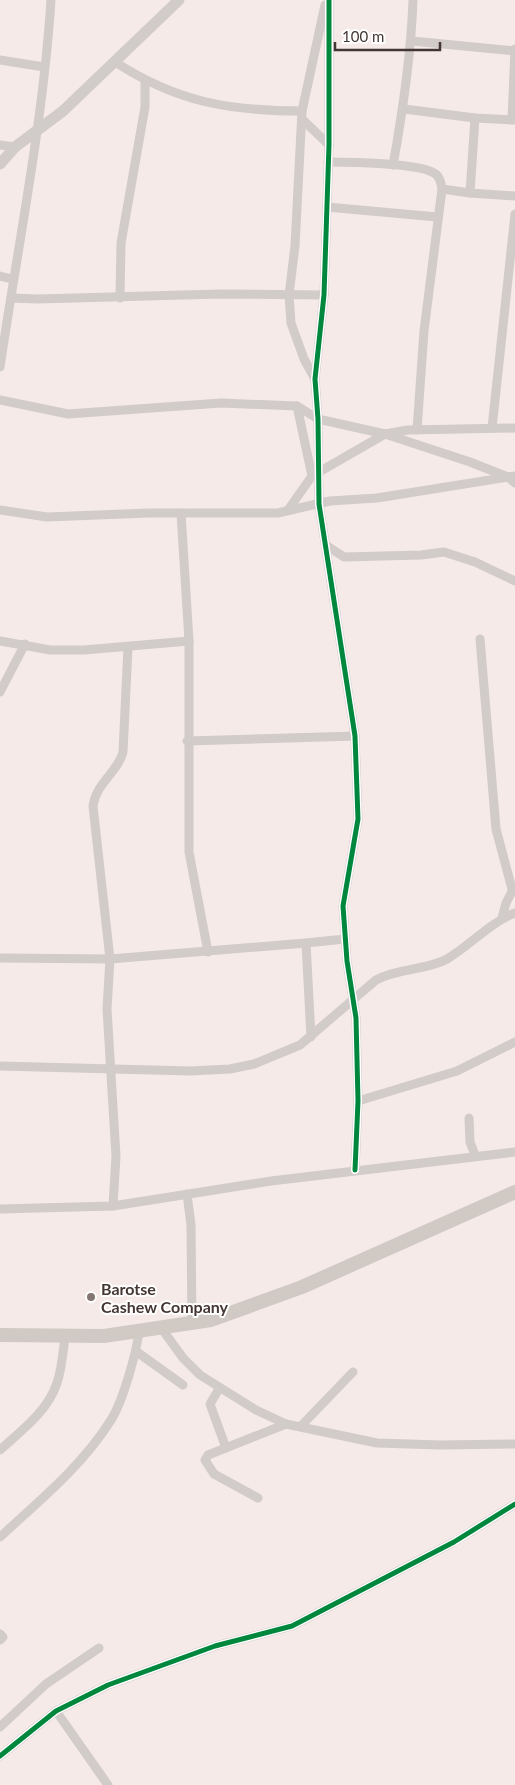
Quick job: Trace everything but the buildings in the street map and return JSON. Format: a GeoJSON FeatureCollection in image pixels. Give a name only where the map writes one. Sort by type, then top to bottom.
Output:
{"type":"FeatureCollection","features":[{"type":"Feature","properties":{"kind":"main road"},"geometry":{"type":"LineString","coordinates":[[0,164],[15,147],[63,111],[178,0]]}},
{"type":"Feature","properties":{"kind":"main road"},"geometry":{"type":"LineString","coordinates":[[0,1335],[104,1336],[192,1325],[252,1306],[302,1287],[515,1192]]}},
{"type":"Feature","properties":{"kind":"street"},"geometry":{"type":"LineString","coordinates":[[0,367],[11,298],[12,279],[23,233],[44,67],[50,0]]}},
{"type":"Feature","properties":{"kind":"street"},"geometry":{"type":"LineString","coordinates":[[315,380],[304,359],[291,323],[289,295],[295,246],[302,115],[327,0]]}},
{"type":"Feature","properties":{"kind":"street"},"geometry":{"type":"LineString","coordinates":[[327,0],[329,146],[324,295],[315,380],[318,419],[316,474],[355,736],[358,819],[343,906],[345,939],[356,1018],[358,1101],[355,1170]]}},
{"type":"Feature","properties":{"kind":"street"},"geometry":{"type":"LineString","coordinates":[[393,165],[404,109],[412,41],[413,0]]}},
{"type":"Feature","properties":{"kind":"street"},"geometry":{"type":"LineString","coordinates":[[404,109],[475,118],[513,120],[515,50],[412,41]]}},
{"type":"Feature","properties":{"kind":"street"},"geometry":{"type":"LineString","coordinates":[[0,60],[44,67]]}},
{"type":"Feature","properties":{"kind":"street"},"geometry":{"type":"LineString","coordinates":[[115,62],[145,81],[179,94],[220,105],[302,115],[329,146]]}},
{"type":"Feature","properties":{"kind":"street"},"geometry":{"type":"LineString","coordinates":[[120,298],[121,243],[145,107],[145,81]]}},
{"type":"Feature","properties":{"kind":"street"},"geometry":{"type":"LineString","coordinates":[[470,193],[475,118]]}},
{"type":"Feature","properties":{"kind":"street"},"geometry":{"type":"LineString","coordinates":[[0,145],[15,147]]}},
{"type":"Feature","properties":{"kind":"street"},"geometry":{"type":"LineString","coordinates":[[328,162],[393,165],[433,172],[440,177],[442,189],[437,217],[419,381],[417,430]]}},
{"type":"Feature","properties":{"kind":"street"},"geometry":{"type":"LineString","coordinates":[[442,189],[515,196]]}},
{"type":"Feature","properties":{"kind":"street"},"geometry":{"type":"LineString","coordinates":[[327,207],[437,217]]}},
{"type":"Feature","properties":{"kind":"street"},"geometry":{"type":"LineString","coordinates":[[492,428],[515,214]]}},
{"type":"Feature","properties":{"kind":"street"},"geometry":{"type":"LineString","coordinates":[[0,276],[12,279]]}},
{"type":"Feature","properties":{"kind":"street"},"geometry":{"type":"LineString","coordinates":[[11,298],[120,298],[220,294],[324,295]]}},
{"type":"Feature","properties":{"kind":"street"},"geometry":{"type":"LineString","coordinates":[[0,400],[68,414],[221,403],[296,406],[318,419],[385,434],[513,479]]}},
{"type":"Feature","properties":{"kind":"street"},"geometry":{"type":"LineString","coordinates":[[296,406],[316,474]]}},
{"type":"Feature","properties":{"kind":"street"},"geometry":{"type":"LineString","coordinates":[[288,510],[316,474],[385,434],[417,430],[515,428]]}},
{"type":"Feature","properties":{"kind":"street"},"geometry":{"type":"LineString","coordinates":[[0,510],[47,517],[181,513],[278,513],[330,501],[377,498],[513,479]]}},
{"type":"Feature","properties":{"kind":"street"},"geometry":{"type":"LineString","coordinates":[[181,513],[189,641],[187,741],[189,852],[208,952]]}},
{"type":"Feature","properties":{"kind":"street"},"geometry":{"type":"LineString","coordinates":[[327,546],[344,557],[421,555],[444,552],[475,562],[515,581]]}},
{"type":"Feature","properties":{"kind":"street"},"geometry":{"type":"LineString","coordinates":[[480,639],[496,829],[514,887],[502,918]]}},
{"type":"Feature","properties":{"kind":"street"},"geometry":{"type":"LineString","coordinates":[[0,640],[50,650],[128,647],[189,641]]}},
{"type":"Feature","properties":{"kind":"street"},"geometry":{"type":"LineString","coordinates":[[0,692],[25,644]]}},
{"type":"Feature","properties":{"kind":"street"},"geometry":{"type":"LineString","coordinates":[[113,1206],[116,1156],[107,1008],[110,959],[93,806],[94,798],[100,786],[117,765],[123,752],[128,647]]}},
{"type":"Feature","properties":{"kind":"street"},"geometry":{"type":"LineString","coordinates":[[187,741],[355,736]]}},
{"type":"Feature","properties":{"kind":"street"},"geometry":{"type":"LineString","coordinates":[[0,1066],[190,1071],[230,1069],[254,1064],[300,1045],[376,980],[387,974],[446,960],[502,918],[515,913]]}},
{"type":"Feature","properties":{"kind":"street"},"geometry":{"type":"LineString","coordinates":[[0,958],[110,959],[306,944],[345,939]]}},
{"type":"Feature","properties":{"kind":"street"},"geometry":{"type":"LineString","coordinates":[[306,944],[311,1037]]}},
{"type":"Feature","properties":{"kind":"street"},"geometry":{"type":"LineString","coordinates":[[358,1101],[457,1071],[515,1042]]}},
{"type":"Feature","properties":{"kind":"street"},"geometry":{"type":"LineString","coordinates":[[469,1118],[470,1142],[476,1155]]}},
{"type":"Feature","properties":{"kind":"street"},"geometry":{"type":"LineString","coordinates":[[0,1209],[113,1206],[355,1170],[515,1152]]}},
{"type":"Feature","properties":{"kind":"street"},"geometry":{"type":"LineString","coordinates":[[187,1194],[191,1225],[192,1325]]}},
{"type":"Feature","properties":{"kind":"street"},"geometry":{"type":"LineString","coordinates":[[162,1329],[183,1358],[219,1389],[286,1424],[377,1443],[440,1445],[515,1444]]}},
{"type":"Feature","properties":{"kind":"street"},"geometry":{"type":"LineString","coordinates":[[0,1537],[80,1461],[112,1418],[137,1352],[139,1332]]}},
{"type":"Feature","properties":{"kind":"street"},"geometry":{"type":"LineString","coordinates":[[0,1450],[36,1416],[50,1399],[58,1382],[65,1337]]}},
{"type":"Feature","properties":{"kind":"street"},"geometry":{"type":"LineString","coordinates":[[137,1352],[183,1385]]}},
{"type":"Feature","properties":{"kind":"street"},"geometry":{"type":"LineString","coordinates":[[302,1426],[353,1372]]}},
{"type":"Feature","properties":{"kind":"street"},"geometry":{"type":"LineString","coordinates":[[219,1389],[210,1404],[226,1448]]}},
{"type":"Feature","properties":{"kind":"street"},"geometry":{"type":"LineString","coordinates":[[258,1498],[214,1474],[206,1464],[208,1455],[286,1424]]}},
{"type":"Feature","properties":{"kind":"street"},"geometry":{"type":"LineString","coordinates":[[0,1756],[56,1710],[108,1685],[215,1646],[292,1626],[454,1542],[515,1504]]}},
{"type":"Feature","properties":{"kind":"street"},"geometry":{"type":"LineString","coordinates":[[0,1634],[3,1637],[0,1640]]}},
{"type":"Feature","properties":{"kind":"street"},"geometry":{"type":"LineString","coordinates":[[0,1727],[46,1684],[99,1648]]}},
{"type":"Feature","properties":{"kind":"street"},"geometry":{"type":"LineString","coordinates":[[56,1710],[108,1785]]}},
{"type":"Feature","properties":{"kind":"cycle path"},"geometry":{"type":"LineString","coordinates":[[329,0],[329,145],[324,295],[315,379],[318,419],[319,504],[355,736],[358,819],[343,906],[347,961],[356,1018],[358,1101],[355,1170]]}},
{"type":"Feature","properties":{"kind":"cycle path"},"geometry":{"type":"LineString","coordinates":[[0,1756],[56,1711],[108,1685],[215,1646],[292,1626],[454,1542],[515,1504]]}},
{"type":"Feature","properties":{"kind":"place","name":"Barotse Cashew Company"},"geometry":{"type":"Point","coordinates":[91,1297]}}]}
